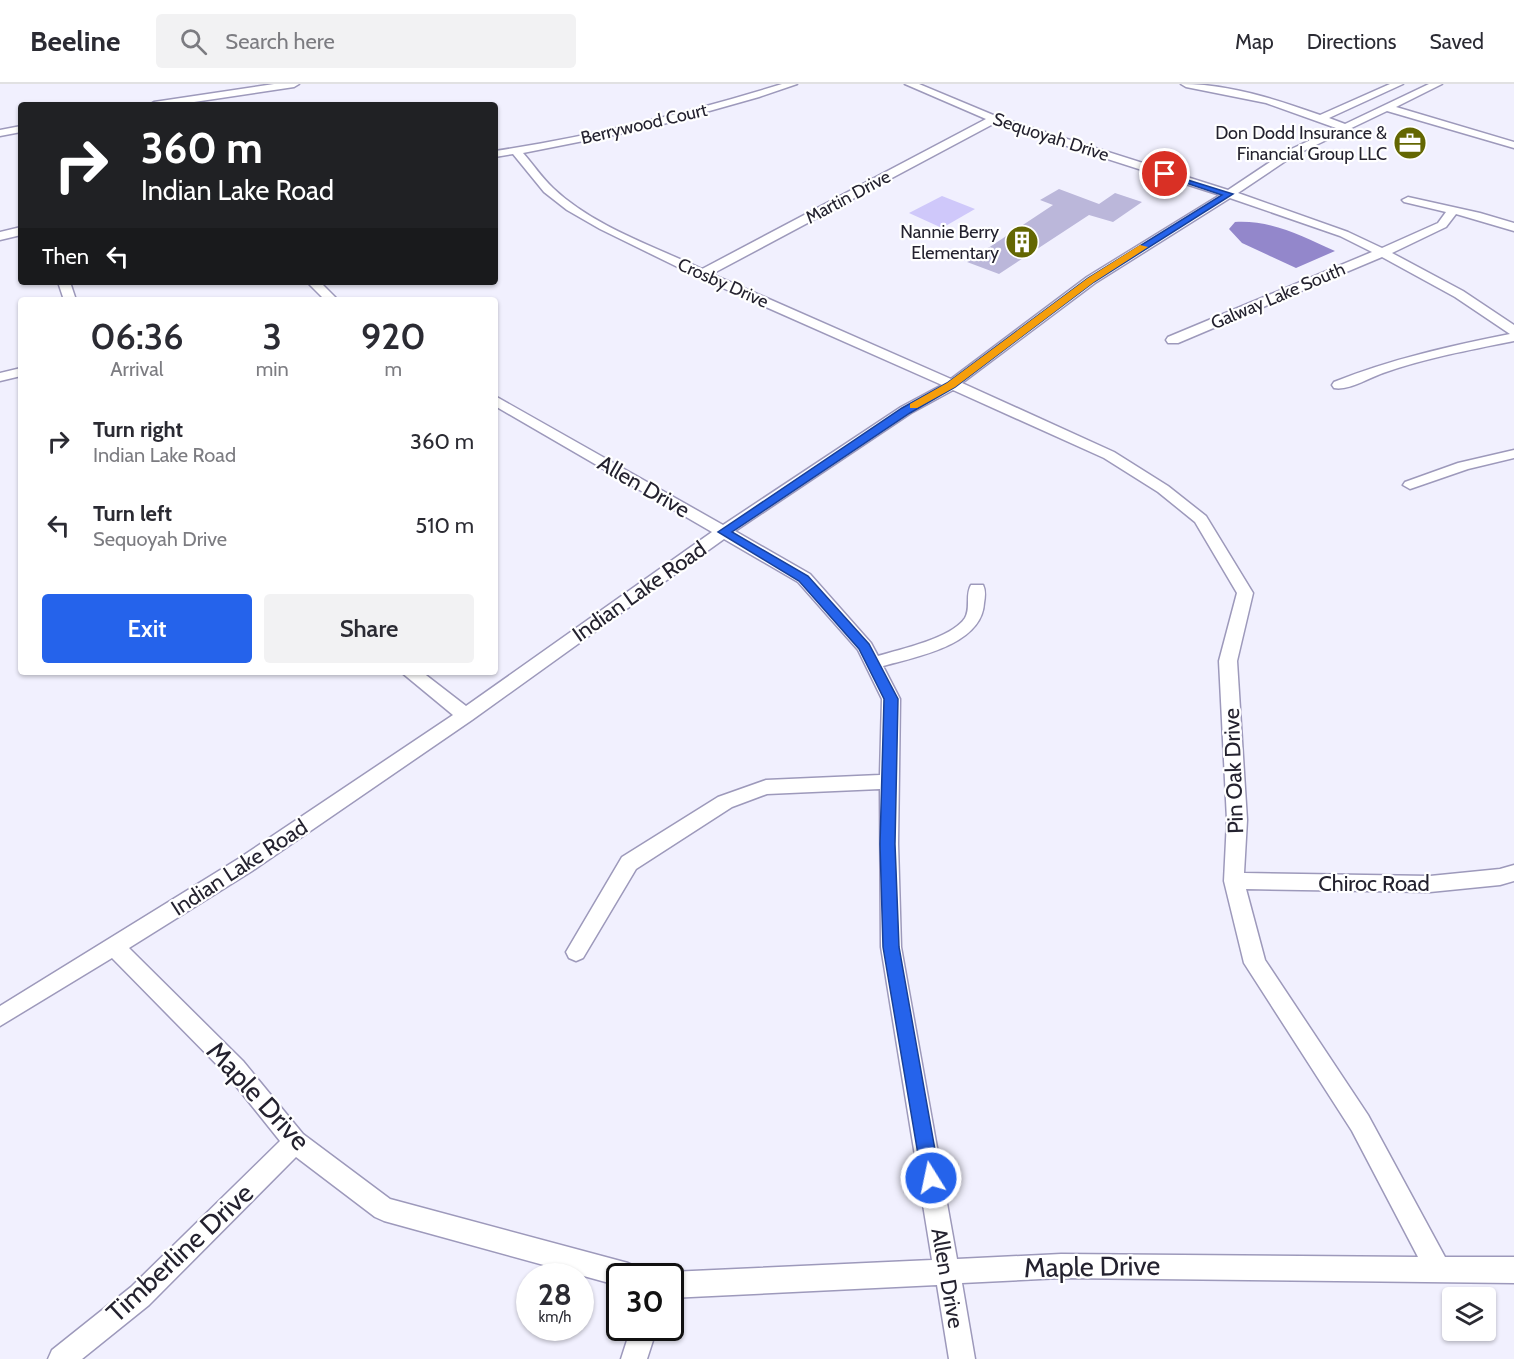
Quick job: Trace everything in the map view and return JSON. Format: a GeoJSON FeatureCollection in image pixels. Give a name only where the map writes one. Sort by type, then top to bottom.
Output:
{"type":"FeatureCollection","features":[{"type":"Feature","properties":{"kind":"street"},"geometry":{"type":"LineString","coordinates":[[175,102],[294,84]]}},
{"type":"Feature","properties":{"kind":"street","name":"Berrywood Court"},"geometry":{"type":"LineString","coordinates":[[498,154],[686,116],[792,84]]}},
{"type":"Feature","properties":{"kind":"street","name":"Sequoyah Drive"},"geometry":{"type":"LineString","coordinates":[[910,84],[994,119],[1229,194],[1344,234],[1383,252],[1460,294],[1514,332]]}},
{"type":"Feature","properties":{"kind":"street"},"geometry":{"type":"LineString","coordinates":[[1186,84],[1268,100],[1347,128]]}},
{"type":"Feature","properties":{"kind":"street"},"geometry":{"type":"LineString","coordinates":[[1321,118],[1399,84],[1424,91]]}},
{"type":"Feature","properties":{"kind":"street","name":"Indian Lake Road"},"geometry":{"type":"LineString","coordinates":[[0,1017],[245,866],[466,715],[723,532],[906,410],[951,385],[1091,280],[1229,194],[1288,154],[1437,84]]}},
{"type":"Feature","properties":{"kind":"street"},"geometry":{"type":"LineString","coordinates":[[232,94],[235,102]]}},
{"type":"Feature","properties":{"kind":"street"},"geometry":{"type":"LineString","coordinates":[[1387,108],[1514,145]]}},
{"type":"Feature","properties":{"kind":"street","name":"Martin Drive"},"geometry":{"type":"LineString","coordinates":[[702,274],[994,119]]}},
{"type":"Feature","properties":{"kind":"street"},"geometry":{"type":"LineString","coordinates":[[0,133],[18,130]]}},
{"type":"Feature","properties":{"kind":"street","name":"Crosby Drive"},"geometry":{"type":"LineString","coordinates":[[516,151],[548,190],[571,208],[604,227],[702,274],[951,385]]}},
{"type":"Feature","properties":{"kind":"street"},"geometry":{"type":"LineString","coordinates":[[1408,200],[1514,226]]}},
{"type":"Feature","properties":{"kind":"street","name":"Galway Lake South"},"geometry":{"type":"LineString","coordinates":[[1173,340],[1442,225],[1453,210]]}},
{"type":"Feature","properties":{"kind":"street"},"geometry":{"type":"LineString","coordinates":[[0,236],[18,232]]}},
{"type":"Feature","properties":{"kind":"street"},"geometry":{"type":"LineString","coordinates":[[316,285],[329,297]]}},
{"type":"Feature","properties":{"kind":"street"},"geometry":{"type":"LineString","coordinates":[[1339,385],[1408,359],[1514,337]]}},
{"type":"Feature","properties":{"kind":"street"},"geometry":{"type":"LineString","coordinates":[[0,377],[18,373]]}},
{"type":"Feature","properties":{"kind":"street","name":"Pin Oak Drive"},"geometry":{"type":"LineString","coordinates":[[951,385],[1109,455],[1162,489],[1201,519],[1245,593],[1228,661],[1237,820],[1234,881],[1255,963],[1360,1123],[1437,1269]]}},
{"type":"Feature","properties":{"kind":"street","name":"Allen Drive"},"geometry":{"type":"LineString","coordinates":[[498,401],[804,578],[865,647],[891,699],[888,844],[891,947],[962,1359]]}},
{"type":"Feature","properties":{"kind":"street"},"geometry":{"type":"LineString","coordinates":[[1410,485],[1463,466],[1514,454]]}},
{"type":"Feature","properties":{"kind":"street"},"geometry":{"type":"LineString","coordinates":[[873,663],[935,643],[960,631],[974,617],[977,589]]}},
{"type":"Feature","properties":{"kind":"street"},"geometry":{"type":"LineString","coordinates":[[414,675],[466,715]]}},
{"type":"Feature","properties":{"kind":"street"},"geometry":{"type":"LineString","coordinates":[[576,952],[629,864],[725,802],[766,787],[889,782]]}},
{"type":"Feature","properties":{"kind":"street","name":"Chiroc Road"},"geometry":{"type":"LineString","coordinates":[[1234,881],[1430,884],[1500,877],[1514,873]]}},
{"type":"Feature","properties":{"kind":"street","name":"Maple Drive"},"geometry":{"type":"LineString","coordinates":[[115,947],[235,1068],[295,1142],[384,1209],[606,1270]]}},
{"type":"Feature","properties":{"kind":"street","name":"Timberline Drive"},"geometry":{"type":"LineString","coordinates":[[61,1359],[140,1296],[295,1142]]}},
{"type":"Feature","properties":{"kind":"street","name":"Maple Drive"},"geometry":{"type":"LineString","coordinates":[[684,1284],[1061,1266],[1514,1270]]}},
{"type":"Feature","properties":{"kind":"street"},"geometry":{"type":"LineString","coordinates":[[634,1359],[640,1341]]}},
{"type":"Feature","properties":{"kind":"shaded area"},"geometry":{"type":"Polygon","coordinates":[[[942,196],[975,209],[942,228],[909,213],[942,196]]]}},
{"type":"Feature","properties":{"kind":"shaded area"},"geometry":{"type":"Polygon","coordinates":[[[1235,222],[1274,226],[1335,251],[1296,268],[1242,243],[1229,229],[1235,222]]]}},
{"type":"Feature","properties":{"kind":"building","name":"Nannie Berry Elementary"},"geometry":{"type":"Polygon","coordinates":[[[1059,189],[1099,204],[1115,193],[1142,202],[1113,222],[1089,215],[999,274],[967,262],[1053,205],[1040,200],[1059,189]]]}},
{"type":"Feature","properties":{"kind":"slow traffic"},"geometry":{"type":"LineString","coordinates":[[913,406],[951,385],[1091,280],[1144,247]]}},
{"type":"Feature","properties":{"kind":"place","name":"Don Dodd Insurance & Financial Group LLC"},"geometry":{"type":"Point","coordinates":[1410,143]}},
{"type":"Feature","properties":{"kind":"place","name":"Nannie Berry Elementary"},"geometry":{"type":"Point","coordinates":[1022,242]}},
{"type":"Feature","properties":{"kind":"route"},"geometry":{"type":"LineString","coordinates":[[931,1178],[891,947],[888,844],[891,699],[865,647],[804,578],[723,532],[906,410],[951,385],[1091,280],[1229,194],[1165,174]]}}]}
